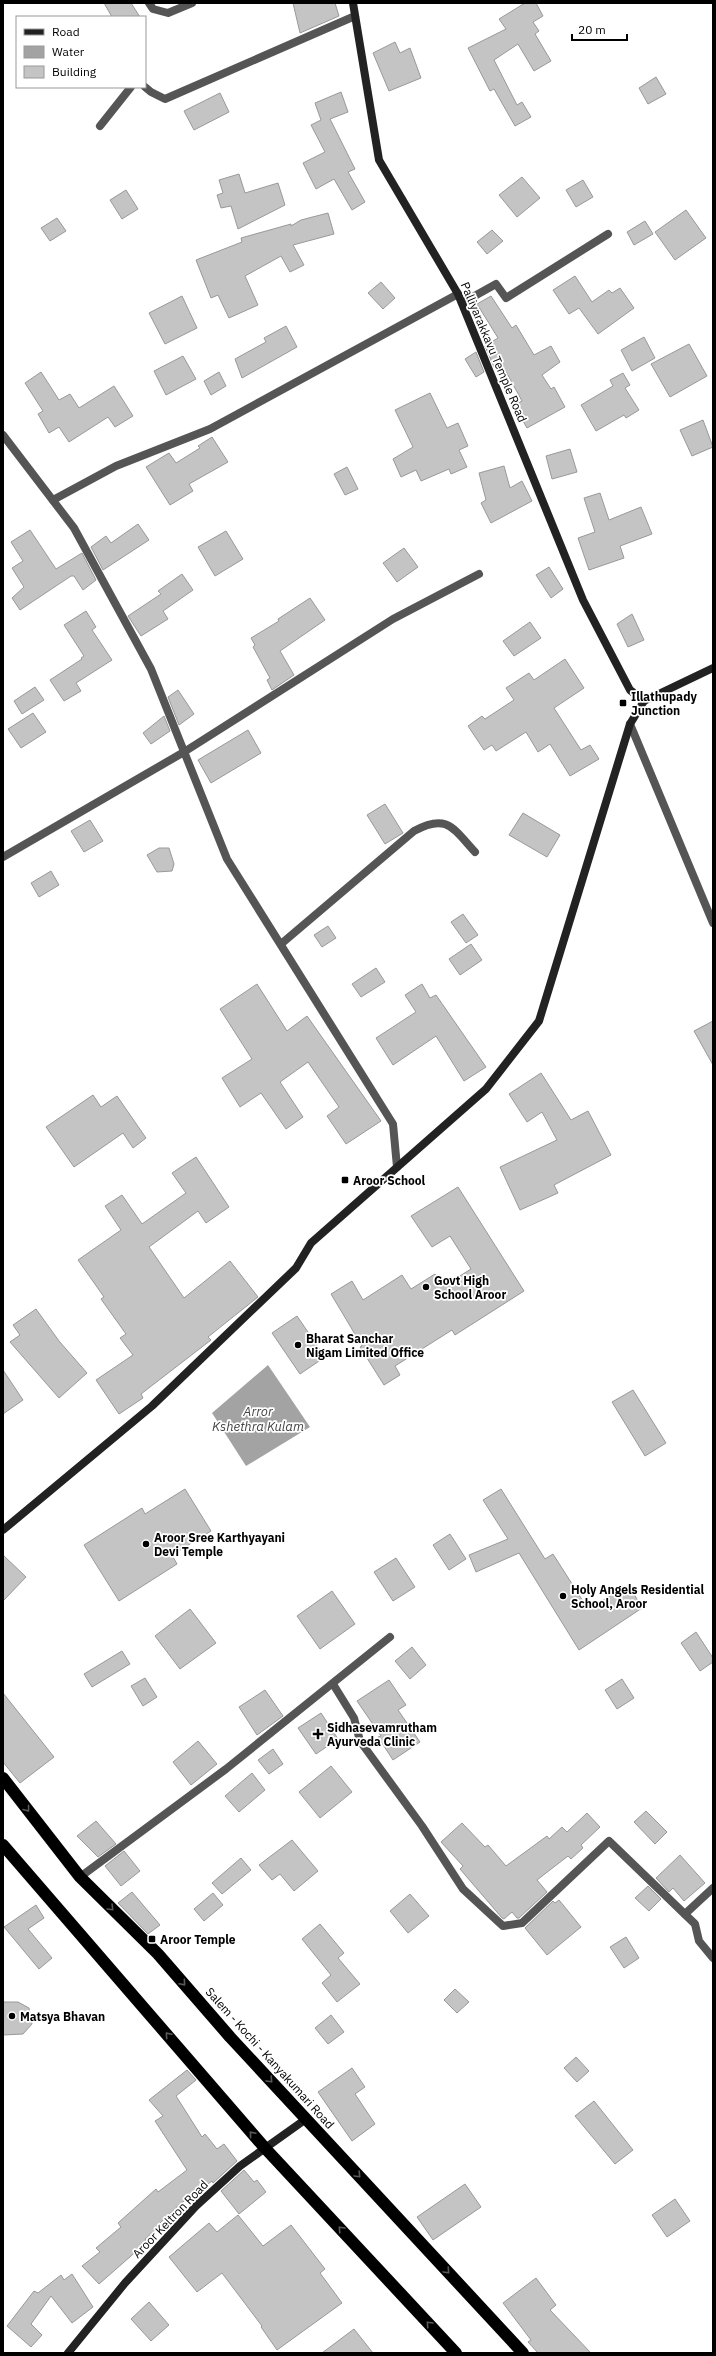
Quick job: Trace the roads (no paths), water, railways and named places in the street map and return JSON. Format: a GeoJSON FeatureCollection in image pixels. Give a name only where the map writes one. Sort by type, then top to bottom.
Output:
{"type":"FeatureCollection","features":[{"type":"Feature","properties":{"kind":"highway","name":"Salem - Kochi - Kanyakumari Road"},"geometry":{"type":"LineString","coordinates":[[3,1778],[80,1877],[158,1954],[306,2119],[523,2353]]}},
{"type":"Feature","properties":{"kind":"highway"},"geometry":{"type":"LineString","coordinates":[[3,1845],[264,2147],[456,2353]]}},
{"type":"Feature","properties":{"kind":"main road","name":"Palliyarakkavu Temple Road"},"geometry":{"type":"LineString","coordinates":[[353,3],[379,160],[458,294],[583,600],[630,690],[644,701]]}},
{"type":"Feature","properties":{"kind":"main road"},"geometry":{"type":"LineString","coordinates":[[3,1530],[152,1406],[296,1268],[311,1243],[486,1089],[539,1021],[630,724],[644,701],[713,668]]}},
{"type":"Feature","properties":{"kind":"main road","name":"Aroor Keltron Road"},"geometry":{"type":"LineString","coordinates":[[68,2353],[125,2283],[196,2206],[264,2147],[306,2119]]}},
{"type":"Feature","properties":{"kind":"street"},"geometry":{"type":"LineString","coordinates":[[149,3],[153,9],[168,13],[192,3]]}},
{"type":"Feature","properties":{"kind":"street"},"geometry":{"type":"LineString","coordinates":[[146,87],[151,92],[165,99],[355,16]]}},
{"type":"Feature","properties":{"kind":"street"},"geometry":{"type":"LineString","coordinates":[[100,126],[130,88]]}},
{"type":"Feature","properties":{"kind":"street"},"geometry":{"type":"LineString","coordinates":[[462,303],[496,284],[506,298],[608,234]]}},
{"type":"Feature","properties":{"kind":"street"},"geometry":{"type":"LineString","coordinates":[[53,500],[116,466],[210,429],[458,294]]}},
{"type":"Feature","properties":{"kind":"street"},"geometry":{"type":"LineString","coordinates":[[3,435],[74,528],[151,669],[227,858],[393,1124],[397,1168]]}},
{"type":"Feature","properties":{"kind":"street"},"geometry":{"type":"LineString","coordinates":[[3,857],[184,752],[393,619],[479,574]]}},
{"type":"Feature","properties":{"kind":"street"},"geometry":{"type":"LineString","coordinates":[[630,724],[713,923]]}},
{"type":"Feature","properties":{"kind":"street"},"geometry":{"type":"LineString","coordinates":[[281,944],[414,831],[430,822],[449,824],[475,852]]}},
{"type":"Feature","properties":{"kind":"street"},"geometry":{"type":"LineString","coordinates":[[80,1877],[226,1769],[390,1638]]}},
{"type":"Feature","properties":{"kind":"street"},"geometry":{"type":"LineString","coordinates":[[333,1684],[354,1718],[360,1741],[422,1826],[462,1889],[503,1926],[522,1923],[609,1841],[695,1924],[699,1941],[713,1958]]}},
{"type":"Feature","properties":{"kind":"street"},"geometry":{"type":"LineString","coordinates":[[685,1914],[713,1888]]}},
{"type":"Feature","properties":{"kind":"water","name":"Arror Kshethra Kulam"},"geometry":{"type":"Polygon","coordinates":[[[268,1365],[310,1427],[246,1466],[212,1413],[268,1365]]]}},
{"type":"Feature","properties":{"kind":"place","name":"Illathupady Junction"},"geometry":{"type":"Point","coordinates":[623,703]}},
{"type":"Feature","properties":{"kind":"place","name":"Aroor School"},"geometry":{"type":"Point","coordinates":[345,1180]}},
{"type":"Feature","properties":{"kind":"place","name":"Govt High School Aroor"},"geometry":{"type":"Point","coordinates":[426,1287]}},
{"type":"Feature","properties":{"kind":"place","name":"Bharat Sanchar Nigam Limited Office"},"geometry":{"type":"Point","coordinates":[298,1345]}},
{"type":"Feature","properties":{"kind":"place","name":"Aroor Sree Karthyayani Devi Temple"},"geometry":{"type":"Point","coordinates":[146,1544]}},
{"type":"Feature","properties":{"kind":"place","name":"Holy Angels Residential School, Aroor"},"geometry":{"type":"Point","coordinates":[563,1596]}},
{"type":"Feature","properties":{"kind":"place","name":"Sidhasevamrutham Ayurveda Clinic"},"geometry":{"type":"Point","coordinates":[318,1734]}},
{"type":"Feature","properties":{"kind":"place","name":"Aroor Temple"},"geometry":{"type":"Point","coordinates":[152,1939]}},
{"type":"Feature","properties":{"kind":"place","name":"Matsya Bhavan"},"geometry":{"type":"Point","coordinates":[12,2016]}}]}
